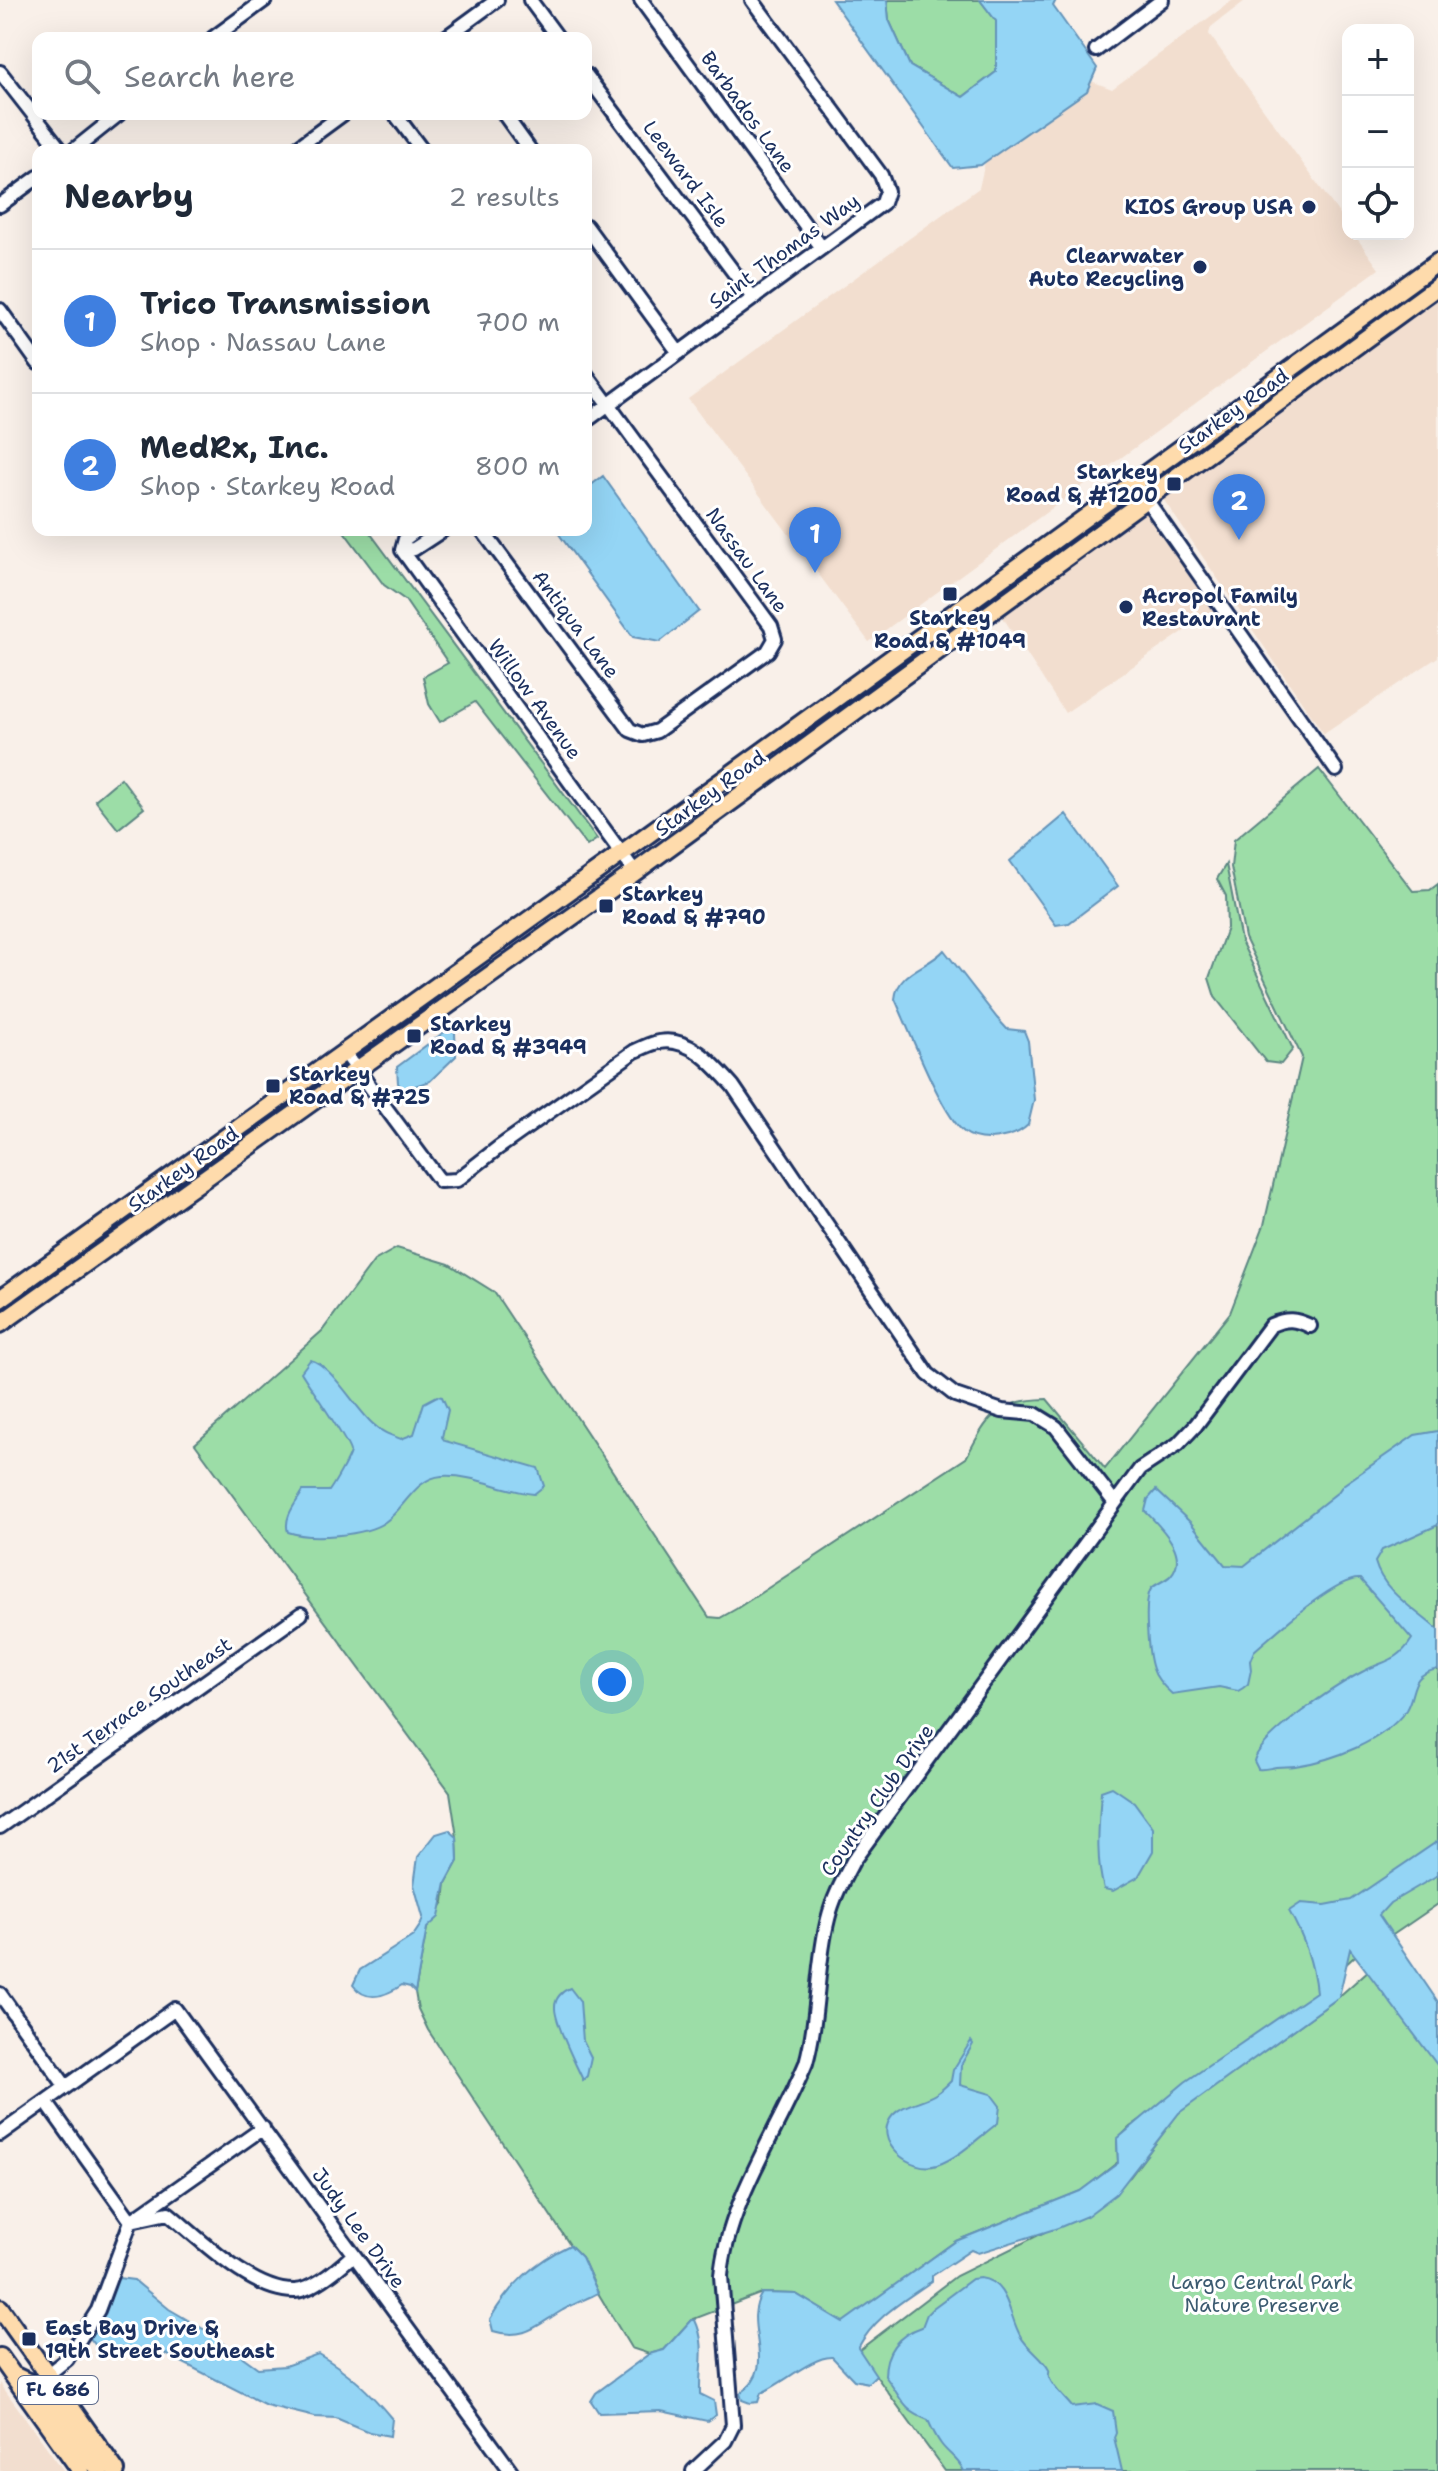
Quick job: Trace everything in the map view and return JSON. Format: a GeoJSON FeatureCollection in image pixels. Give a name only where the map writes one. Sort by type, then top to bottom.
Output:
{"type":"FeatureCollection","features":[{"type":"Feature","properties":{"kind":"main road","name":"Starkey Road"},"geometry":{"type":"LineString","coordinates":[[0,1299],[1438,262]]}},
{"type":"Feature","properties":{"kind":"main road","name":"Starkey Road"},"geometry":{"type":"LineString","coordinates":[[0,1324],[635,872],[1438,286]]}},
{"type":"Feature","properties":{"kind":"main road","name":"FL 686"},"geometry":{"type":"LineString","coordinates":[[0,2308],[116,2471]]}},
{"type":"Feature","properties":{"kind":"main road","name":"FL 686"},"geometry":{"type":"LineString","coordinates":[[0,2357],[81,2471]]}},
{"type":"Feature","properties":{"kind":"main road"},"geometry":{"type":"LineString","coordinates":[[13,2376],[41,2390],[100,2471]]}},
{"type":"Feature","properties":{"kind":"street"},"geometry":{"type":"LineString","coordinates":[[221,32],[265,0]]}},
{"type":"Feature","properties":{"kind":"street"},"geometry":{"type":"LineString","coordinates":[[455,32],[497,0]]}},
{"type":"Feature","properties":{"kind":"street"},"geometry":{"type":"LineString","coordinates":[[530,0],[554,32]]}},
{"type":"Feature","properties":{"kind":"street","name":"Barbados Lane"},"geometry":{"type":"LineString","coordinates":[[641,0],[822,248]]}},
{"type":"Feature","properties":{"kind":"street","name":"Saint Thomas Way"},"geometry":{"type":"LineString","coordinates":[[592,417],[883,203],[887,191],[881,175],[752,0]]}},
{"type":"Feature","properties":{"kind":"street"},"geometry":{"type":"LineString","coordinates":[[1096,50],[1162,0]]}},
{"type":"Feature","properties":{"kind":"street"},"geometry":{"type":"LineString","coordinates":[[0,72],[32,113]]}},
{"type":"Feature","properties":{"kind":"street","name":"Leeward Isle"},"geometry":{"type":"LineString","coordinates":[[592,83],[753,298]]}},
{"type":"Feature","properties":{"kind":"street"},"geometry":{"type":"LineString","coordinates":[[38,120],[56,144]]}},
{"type":"Feature","properties":{"kind":"street"},"geometry":{"type":"LineString","coordinates":[[82,144],[112,120]]}},
{"type":"Feature","properties":{"kind":"street"},"geometry":{"type":"LineString","coordinates":[[311,144],[337,120]]}},
{"type":"Feature","properties":{"kind":"street"},"geometry":{"type":"LineString","coordinates":[[400,120],[418,144]]}},
{"type":"Feature","properties":{"kind":"street"},"geometry":{"type":"LineString","coordinates":[[508,120],[526,144]]}},
{"type":"Feature","properties":{"kind":"street"},"geometry":{"type":"LineString","coordinates":[[0,205],[32,181]]}},
{"type":"Feature","properties":{"kind":"street"},"geometry":{"type":"LineString","coordinates":[[592,234],[679,353]]}},
{"type":"Feature","properties":{"kind":"street"},"geometry":{"type":"LineString","coordinates":[[0,310],[32,355]]}},
{"type":"Feature","properties":{"kind":"street","name":"Nassau Lane"},"geometry":{"type":"LineString","coordinates":[[592,382],[771,626],[775,639],[768,651],[657,731],[643,735]]}},
{"type":"Feature","properties":{"kind":"street"},"geometry":{"type":"LineString","coordinates":[[1134,482],[1336,770]]}},
{"type":"Feature","properties":{"kind":"street"},"geometry":{"type":"LineString","coordinates":[[409,536],[402,550],[414,549],[434,536]]}},
{"type":"Feature","properties":{"kind":"street","name":"Antiqua Lane"},"geometry":{"type":"LineString","coordinates":[[486,536],[630,730],[643,735]]}},
{"type":"Feature","properties":{"kind":"street","name":"Willow Avenue"},"geometry":{"type":"LineString","coordinates":[[402,550],[635,872]]}},
{"type":"Feature","properties":{"kind":"street"},"geometry":{"type":"LineString","coordinates":[[345,1053],[440,1181],[457,1180],[635,1051],[661,1041],[689,1046],[713,1063],[733,1086],[928,1374],[955,1395],[1002,1411],[1035,1414],[1056,1427],[1115,1503]]}},
{"type":"Feature","properties":{"kind":"street","name":"Country Club Drive"},"geometry":{"type":"LineString","coordinates":[[693,2471],[725,2441],[733,2425],[721,2276],[723,2252],[732,2222],[806,2063],[814,2035],[827,1921],[836,1892],[853,1861],[1140,1469],[1178,1444],[1196,1425],[1271,1325],[1296,1319],[1310,1326]]}},
{"type":"Feature","properties":{"kind":"street","name":"21st Terrace Southeast"},"geometry":{"type":"LineString","coordinates":[[0,1827],[301,1614]]}},
{"type":"Feature","properties":{"kind":"street"},"geometry":{"type":"LineString","coordinates":[[0,1994],[66,2087],[0,2134]]}},
{"type":"Feature","properties":{"kind":"street","name":"Judy Lee Drive"},"geometry":{"type":"LineString","coordinates":[[66,2087],[175,2009],[511,2471]]}},
{"type":"Feature","properties":{"kind":"street"},"geometry":{"type":"LineString","coordinates":[[46,2102],[131,2221]]}},
{"type":"Feature","properties":{"kind":"street"},"geometry":{"type":"LineString","coordinates":[[47,2375],[72,2352],[98,2310],[131,2221],[263,2128]]}},
{"type":"Feature","properties":{"kind":"street"},"geometry":{"type":"LineString","coordinates":[[131,2221],[168,2213],[264,2285],[297,2291],[330,2276],[353,2255]]}},
{"type":"Feature","properties":{"kind":"shaded area"},"geometry":{"type":"Polygon","coordinates":[[[1233,0],[1246,0],[1211,27],[1209,34],[1342,218],[1342,240],[1358,240],[1379,269],[869,642],[688,399],[979,188],[985,162],[1087,91],[1091,81],[1112,89],[1233,0]]]}},
{"type":"Feature","properties":{"kind":"shaded area"},"geometry":{"type":"Polygon","coordinates":[[[1438,293],[1438,657],[1324,734],[1161,496],[1438,293]]]}},
{"type":"Feature","properties":{"kind":"shaded area"},"geometry":{"type":"Polygon","coordinates":[[[1144,508],[1215,610],[1065,713],[1000,613],[1144,508]]]}},
{"type":"Feature","properties":{"kind":"shaded area"},"geometry":{"type":"Polygon","coordinates":[[[0,2383],[7,2393],[64,2471],[0,2471],[0,2383]]]}},
{"type":"Feature","properties":{"kind":"green space"},"geometry":{"type":"Polygon","coordinates":[[[887,0],[980,0],[996,21],[996,72],[963,97],[910,66],[889,20],[887,0]]]}},
{"type":"Feature","properties":{"kind":"green space"},"geometry":{"type":"Polygon","coordinates":[[[347,536],[372,536],[597,839],[587,846],[475,702],[440,722],[429,704],[423,677],[448,663],[405,600],[384,585],[347,536]]]}},
{"type":"Feature","properties":{"kind":"green space"},"geometry":{"type":"Polygon","coordinates":[[[1319,769],[1413,891],[1430,890],[1438,884],[1438,1904],[1387,1939],[1355,1956],[1308,2000],[1130,2127],[1117,2140],[1118,2162],[1081,2191],[956,2241],[843,2323],[796,2294],[762,2293],[691,2320],[664,2350],[649,2354],[631,2348],[598,2293],[582,2257],[570,2245],[428,2030],[418,2009],[415,1992],[427,1928],[444,1902],[446,1883],[458,1861],[450,1792],[195,1444],[322,1331],[374,1261],[397,1248],[449,1264],[494,1292],[709,1617],[720,1618],[736,1609],[966,1458],[988,1421],[1005,1407],[1047,1399],[1105,1469],[1230,1313],[1264,1225],[1302,1057],[1245,938],[1231,867],[1234,840],[1319,769]]]}},
{"type":"Feature","properties":{"kind":"green space"},"geometry":{"type":"Polygon","coordinates":[[[121,778],[144,808],[118,829],[95,800],[121,778]]]}},
{"type":"Feature","properties":{"kind":"green space"},"geometry":{"type":"Polygon","coordinates":[[[1226,864],[1241,941],[1293,1049],[1281,1064],[1266,1062],[1215,997],[1209,978],[1227,928],[1226,896],[1217,879],[1226,864]]]}},
{"type":"Feature","properties":{"kind":"green space","name":"Largo Central Park Nature Preserve"},"geometry":{"type":"Polygon","coordinates":[[[1370,1969],[1438,2065],[1438,2471],[945,2471],[858,2351],[956,2276],[1045,2232],[1130,2177],[1180,2111],[1335,2000],[1370,1969]]]}},
{"type":"Feature","properties":{"kind":"water"},"geometry":{"type":"Polygon","coordinates":[[[832,0],[887,0],[889,20],[910,66],[963,97],[996,72],[996,21],[980,0],[1056,0],[1053,6],[1097,68],[1087,91],[981,165],[953,168],[832,0]]]}},
{"type":"Feature","properties":{"kind":"water"},"geometry":{"type":"Polygon","coordinates":[[[603,476],[699,611],[660,642],[633,637],[560,536],[592,536],[592,484],[603,476]]]}},
{"type":"Feature","properties":{"kind":"water"},"geometry":{"type":"Polygon","coordinates":[[[1066,814],[1118,886],[1069,923],[1056,925],[1010,861],[1066,814]]]}},
{"type":"Feature","properties":{"kind":"water"},"geometry":{"type":"Polygon","coordinates":[[[944,950],[1007,1029],[1024,1031],[1028,1041],[1034,1100],[1028,1125],[1015,1133],[998,1138],[979,1138],[964,1132],[955,1122],[936,1090],[895,999],[897,990],[908,976],[944,950]]]}},
{"type":"Feature","properties":{"kind":"water"},"geometry":{"type":"Polygon","coordinates":[[[451,1027],[455,1033],[456,1056],[430,1081],[403,1090],[398,1083],[397,1067],[451,1027]]]}},
{"type":"Feature","properties":{"kind":"water"},"geometry":{"type":"Polygon","coordinates":[[[310,1360],[325,1369],[376,1427],[401,1439],[414,1434],[424,1403],[437,1396],[442,1397],[448,1410],[442,1437],[445,1441],[538,1468],[544,1486],[534,1494],[466,1478],[442,1476],[425,1482],[385,1522],[365,1531],[310,1536],[288,1532],[289,1516],[303,1491],[329,1491],[350,1452],[301,1372],[310,1360]]]}},
{"type":"Feature","properties":{"kind":"water"},"geometry":{"type":"Polygon","coordinates":[[[1438,1431],[1438,1525],[1382,1550],[1375,1562],[1385,1582],[1401,1600],[1438,1630],[1438,1669],[1422,1675],[1406,1710],[1397,1721],[1371,1740],[1309,1763],[1258,1769],[1254,1761],[1259,1751],[1284,1725],[1350,1679],[1395,1657],[1412,1639],[1360,1579],[1349,1581],[1321,1596],[1254,1651],[1248,1684],[1243,1688],[1238,1691],[1219,1687],[1172,1694],[1153,1669],[1147,1616],[1151,1589],[1171,1575],[1177,1558],[1170,1540],[1145,1511],[1148,1499],[1156,1490],[1191,1523],[1225,1565],[1244,1566],[1343,1485],[1415,1435],[1438,1431]]]}},
{"type":"Feature","properties":{"kind":"water"},"geometry":{"type":"Polygon","coordinates":[[[1112,1787],[1134,1802],[1153,1828],[1153,1851],[1138,1877],[1113,1891],[1104,1889],[1098,1840],[1101,1791],[1112,1787]]]}},
{"type":"Feature","properties":{"kind":"water"},"geometry":{"type":"Polygon","coordinates":[[[449,1830],[457,1837],[458,1861],[446,1883],[439,1917],[427,1928],[415,1992],[402,1985],[376,1996],[358,1991],[353,1985],[360,1970],[413,1936],[421,1924],[423,1917],[414,1885],[418,1857],[436,1834],[449,1830]]]}},
{"type":"Feature","properties":{"kind":"water"},"geometry":{"type":"Polygon","coordinates":[[[1438,1841],[1438,1875],[1390,1903],[1379,1915],[1438,2002],[1438,2066],[1350,1949],[1339,1997],[1179,2113],[1116,2194],[1087,2216],[1058,2228],[978,2253],[971,2250],[932,2276],[932,2281],[882,2318],[858,2348],[876,2375],[868,2383],[854,2380],[832,2357],[824,2358],[761,2393],[758,2402],[742,2400],[740,2393],[752,2382],[758,2370],[755,2319],[756,2306],[762,2293],[796,2294],[843,2322],[956,2241],[1080,2191],[1118,2163],[1117,2139],[1185,2082],[1316,1992],[1307,1950],[1289,1911],[1301,1903],[1325,1905],[1351,1900],[1438,1841]]]}},
{"type":"Feature","properties":{"kind":"water"},"geometry":{"type":"Polygon","coordinates":[[[570,1988],[580,2001],[583,2041],[591,2057],[587,2076],[583,2080],[556,2014],[558,1998],[570,1988]]]}},
{"type":"Feature","properties":{"kind":"water"},"geometry":{"type":"Polygon","coordinates":[[[971,2041],[973,2044],[961,2065],[960,2085],[991,2094],[1000,2106],[998,2123],[945,2161],[927,2167],[916,2165],[890,2145],[887,2125],[898,2111],[932,2096],[951,2081],[953,2070],[971,2041]]]}},
{"type":"Feature","properties":{"kind":"water"},"geometry":{"type":"Polygon","coordinates":[[[570,2245],[582,2257],[598,2293],[522,2333],[493,2331],[490,2319],[506,2295],[534,2267],[570,2245]]]}},
{"type":"Feature","properties":{"kind":"water"},"geometry":{"type":"Polygon","coordinates":[[[118,2278],[134,2280],[169,2309],[258,2368],[285,2366],[318,2354],[349,2375],[384,2409],[392,2419],[390,2436],[369,2432],[336,2418],[315,2417],[266,2405],[160,2351],[122,2347],[100,2351],[90,2338],[118,2278]]]}},
{"type":"Feature","properties":{"kind":"water"},"geometry":{"type":"Polygon","coordinates":[[[972,2279],[990,2281],[1003,2293],[1021,2337],[1047,2366],[1053,2385],[1072,2407],[1097,2404],[1113,2411],[1114,2437],[1122,2471],[964,2471],[941,2444],[928,2420],[912,2412],[903,2402],[885,2376],[890,2351],[906,2334],[922,2327],[933,2308],[972,2279]]]}},
{"type":"Feature","properties":{"kind":"water"},"geometry":{"type":"Polygon","coordinates":[[[691,2320],[695,2320],[701,2338],[700,2394],[714,2401],[716,2415],[707,2421],[661,2411],[599,2413],[591,2401],[596,2393],[649,2354],[664,2350],[691,2320]]]}},
{"type":"Feature","properties":{"kind":"place","name":"KIOS Group USA"},"geometry":{"type":"Point","coordinates":[1309,207]}},
{"type":"Feature","properties":{"kind":"place","name":"Clearwater Auto Recycling"},"geometry":{"type":"Point","coordinates":[1200,267]}},
{"type":"Feature","properties":{"kind":"place","name":"Starkey Road & #1200"},"geometry":{"type":"Point","coordinates":[1174,484]}},
{"type":"Feature","properties":{"kind":"place","name":"MedRx, Inc."},"geometry":{"type":"Point","coordinates":[1239,540]}},
{"type":"Feature","properties":{"kind":"place","name":"Trico Transmission"},"geometry":{"type":"Point","coordinates":[815,573]}},
{"type":"Feature","properties":{"kind":"place","name":"Starkey Road & #1049"},"geometry":{"type":"Point","coordinates":[950,594]}},
{"type":"Feature","properties":{"kind":"place","name":"Acropol Family Restaurant"},"geometry":{"type":"Point","coordinates":[1126,607]}},
{"type":"Feature","properties":{"kind":"place","name":"Starkey Road & #790"},"geometry":{"type":"Point","coordinates":[606,906]}},
{"type":"Feature","properties":{"kind":"place","name":"Starkey Road & #3949"},"geometry":{"type":"Point","coordinates":[414,1036]}},
{"type":"Feature","properties":{"kind":"place","name":"Starkey Road & #725"},"geometry":{"type":"Point","coordinates":[273,1086]}},
{"type":"Feature","properties":{"kind":"place","name":"East Bay Drive & 19th Street Southeast"},"geometry":{"type":"Point","coordinates":[29,2339]}}]}
